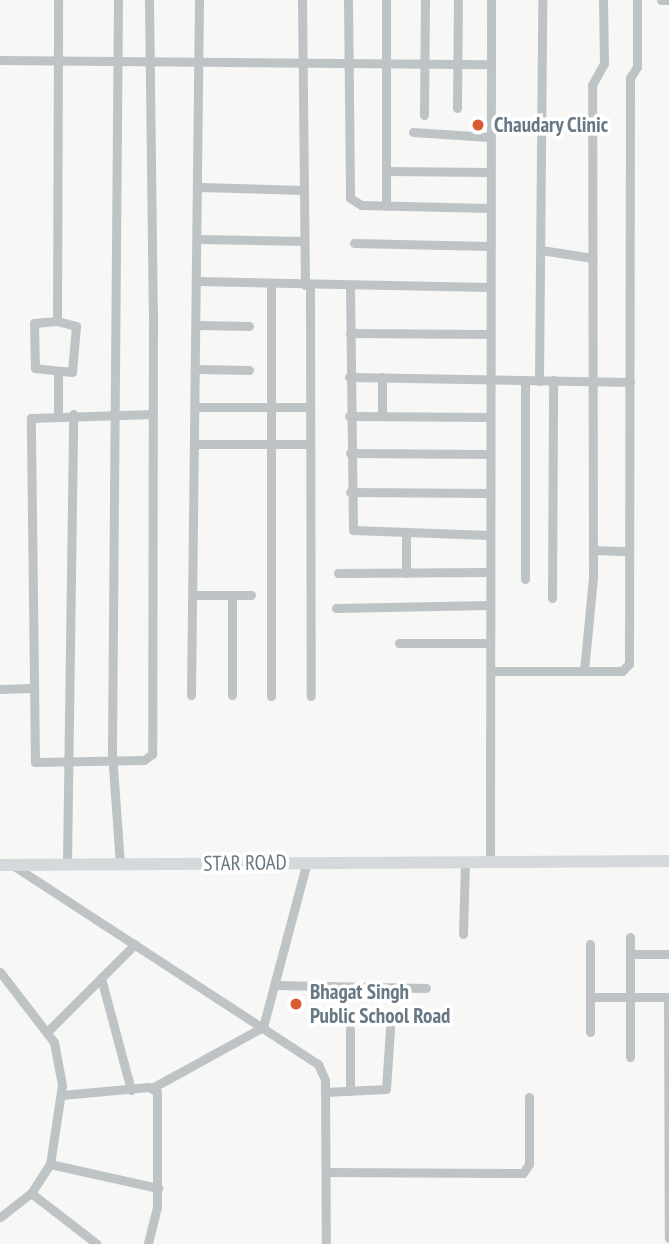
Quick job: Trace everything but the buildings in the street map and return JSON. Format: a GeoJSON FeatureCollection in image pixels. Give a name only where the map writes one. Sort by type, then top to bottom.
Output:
{"type":"FeatureCollection","features":[{"type":"Feature","properties":{"kind":"street"},"geometry":{"type":"LineString","coordinates":[[57,321],[58,0]]}},
{"type":"Feature","properties":{"kind":"street"},"geometry":{"type":"LineString","coordinates":[[118,0],[115,762],[120,864]]}},
{"type":"Feature","properties":{"kind":"street"},"geometry":{"type":"LineString","coordinates":[[149,0],[153,414],[152,754],[115,762],[32,761],[31,418],[58,414],[153,414]]}},
{"type":"Feature","properties":{"kind":"street"},"geometry":{"type":"LineString","coordinates":[[191,695],[199,325],[199,0]]}},
{"type":"Feature","properties":{"kind":"street"},"geometry":{"type":"LineString","coordinates":[[302,0],[304,241],[308,285],[310,407],[310,696]]}},
{"type":"Feature","properties":{"kind":"street"},"geometry":{"type":"LineString","coordinates":[[348,0],[350,198],[386,206],[489,208]]}},
{"type":"Feature","properties":{"kind":"street"},"geometry":{"type":"LineString","coordinates":[[386,0],[386,206]]}},
{"type":"Feature","properties":{"kind":"street"},"geometry":{"type":"LineString","coordinates":[[424,115],[425,0]]}},
{"type":"Feature","properties":{"kind":"street"},"geometry":{"type":"LineString","coordinates":[[457,108],[458,0]]}},
{"type":"Feature","properties":{"kind":"street"},"geometry":{"type":"LineString","coordinates":[[490,862],[491,0]]}},
{"type":"Feature","properties":{"kind":"street"},"geometry":{"type":"LineString","coordinates":[[539,381],[542,0]]}},
{"type":"Feature","properties":{"kind":"street"},"geometry":{"type":"LineString","coordinates":[[584,671],[593,550],[592,85],[604,63],[603,0]]}},
{"type":"Feature","properties":{"kind":"street"},"geometry":{"type":"LineString","coordinates":[[491,671],[627,669],[630,78],[636,67],[637,0]]}},
{"type":"Feature","properties":{"kind":"street"},"geometry":{"type":"LineString","coordinates":[[661,0],[669,1]]}},
{"type":"Feature","properties":{"kind":"street"},"geometry":{"type":"LineString","coordinates":[[0,60],[490,64]]}},
{"type":"Feature","properties":{"kind":"street"},"geometry":{"type":"LineString","coordinates":[[413,132],[489,137]]}},
{"type":"Feature","properties":{"kind":"street"},"geometry":{"type":"LineString","coordinates":[[386,171],[489,172]]}},
{"type":"Feature","properties":{"kind":"street"},"geometry":{"type":"LineString","coordinates":[[198,187],[303,190]]}},
{"type":"Feature","properties":{"kind":"street"},"geometry":{"type":"LineString","coordinates":[[198,239],[304,241]]}},
{"type":"Feature","properties":{"kind":"street"},"geometry":{"type":"LineString","coordinates":[[354,243],[489,246]]}},
{"type":"Feature","properties":{"kind":"street"},"geometry":{"type":"LineString","coordinates":[[541,250],[592,258]]}},
{"type":"Feature","properties":{"kind":"street"},"geometry":{"type":"LineString","coordinates":[[199,281],[489,287]]}},
{"type":"Feature","properties":{"kind":"street"},"geometry":{"type":"LineString","coordinates":[[271,284],[271,696]]}},
{"type":"Feature","properties":{"kind":"street"},"geometry":{"type":"LineString","coordinates":[[350,285],[349,416],[353,530],[489,535]]}},
{"type":"Feature","properties":{"kind":"street"},"geometry":{"type":"LineString","coordinates":[[57,321],[76,326],[75,371],[58,372],[34,365],[34,323],[57,321]]}},
{"type":"Feature","properties":{"kind":"street"},"geometry":{"type":"LineString","coordinates":[[199,325],[249,326]]}},
{"type":"Feature","properties":{"kind":"street"},"geometry":{"type":"LineString","coordinates":[[350,333],[490,334]]}},
{"type":"Feature","properties":{"kind":"street"},"geometry":{"type":"LineString","coordinates":[[198,369],[249,370]]}},
{"type":"Feature","properties":{"kind":"street"},"geometry":{"type":"LineString","coordinates":[[58,372],[58,414]]}},
{"type":"Feature","properties":{"kind":"street"},"geometry":{"type":"LineString","coordinates":[[349,377],[630,382]]}},
{"type":"Feature","properties":{"kind":"street"},"geometry":{"type":"LineString","coordinates":[[382,377],[382,416]]}},
{"type":"Feature","properties":{"kind":"street"},"geometry":{"type":"LineString","coordinates":[[525,380],[525,579]]}},
{"type":"Feature","properties":{"kind":"street"},"geometry":{"type":"LineString","coordinates":[[552,598],[553,380]]}},
{"type":"Feature","properties":{"kind":"street"},"geometry":{"type":"LineString","coordinates":[[198,407],[310,407]]}},
{"type":"Feature","properties":{"kind":"street"},"geometry":{"type":"LineString","coordinates":[[67,863],[73,414]]}},
{"type":"Feature","properties":{"kind":"street"},"geometry":{"type":"LineString","coordinates":[[349,416],[489,417]]}},
{"type":"Feature","properties":{"kind":"street"},"geometry":{"type":"LineString","coordinates":[[197,444],[310,444]]}},
{"type":"Feature","properties":{"kind":"street"},"geometry":{"type":"LineString","coordinates":[[350,453],[489,454]]}},
{"type":"Feature","properties":{"kind":"street"},"geometry":{"type":"LineString","coordinates":[[350,492],[489,493]]}},
{"type":"Feature","properties":{"kind":"street"},"geometry":{"type":"LineString","coordinates":[[406,533],[406,573]]}},
{"type":"Feature","properties":{"kind":"street"},"geometry":{"type":"LineString","coordinates":[[593,550],[628,551]]}},
{"type":"Feature","properties":{"kind":"street"},"geometry":{"type":"LineString","coordinates":[[338,573],[489,572]]}},
{"type":"Feature","properties":{"kind":"street"},"geometry":{"type":"LineString","coordinates":[[193,595],[251,595]]}},
{"type":"Feature","properties":{"kind":"street"},"geometry":{"type":"LineString","coordinates":[[232,595],[232,695]]}},
{"type":"Feature","properties":{"kind":"street"},"geometry":{"type":"LineString","coordinates":[[336,607],[489,605]]}},
{"type":"Feature","properties":{"kind":"street"},"geometry":{"type":"LineString","coordinates":[[398,642],[490,643]]}},
{"type":"Feature","properties":{"kind":"street"},"geometry":{"type":"LineString","coordinates":[[0,689],[31,688]]}},
{"type":"Feature","properties":{"kind":"street","name":"STAR ROAD"},"geometry":{"type":"LineString","coordinates":[[6,865],[669,861]]}},
{"type":"Feature","properties":{"kind":"street"},"geometry":{"type":"LineString","coordinates":[[62,1095],[152,1088],[263,1027],[307,862]]}},
{"type":"Feature","properties":{"kind":"street"},"geometry":{"type":"LineString","coordinates":[[463,934],[465,862]]}},
{"type":"Feature","properties":{"kind":"street"},"geometry":{"type":"LineString","coordinates":[[6,865],[135,944],[318,1064],[326,1092],[326,1244]]}},
{"type":"Feature","properties":{"kind":"street"},"geometry":{"type":"LineString","coordinates":[[630,937],[630,1057]]}},
{"type":"Feature","properties":{"kind":"street"},"geometry":{"type":"LineString","coordinates":[[47,1032],[135,944]]}},
{"type":"Feature","properties":{"kind":"street"},"geometry":{"type":"LineString","coordinates":[[590,944],[590,1032]]}},
{"type":"Feature","properties":{"kind":"street"},"geometry":{"type":"LineString","coordinates":[[630,954],[669,954]]}},
{"type":"Feature","properties":{"kind":"street"},"geometry":{"type":"LineString","coordinates":[[0,972],[47,1032],[61,1062],[62,1095],[50,1164],[32,1193],[0,1217]]}},
{"type":"Feature","properties":{"kind":"street"},"geometry":{"type":"LineString","coordinates":[[101,978],[131,1090]]}},
{"type":"Feature","properties":{"kind":"street"},"geometry":{"type":"LineString","coordinates":[[274,985],[426,988]]}},
{"type":"Feature","properties":{"kind":"street"},"geometry":{"type":"LineString","coordinates":[[590,997],[669,997],[669,1238]]}},
{"type":"Feature","properties":{"kind":"street"},"geometry":{"type":"LineString","coordinates":[[326,1092],[386,1089],[390,1028]]}},
{"type":"Feature","properties":{"kind":"street"},"geometry":{"type":"LineString","coordinates":[[350,1029],[350,1091]]}},
{"type":"Feature","properties":{"kind":"street"},"geometry":{"type":"LineString","coordinates":[[148,1244],[158,1188],[158,1095],[152,1088]]}},
{"type":"Feature","properties":{"kind":"street"},"geometry":{"type":"LineString","coordinates":[[326,1172],[523,1173],[529,1164],[529,1097]]}},
{"type":"Feature","properties":{"kind":"street"},"geometry":{"type":"LineString","coordinates":[[50,1164],[158,1188]]}},
{"type":"Feature","properties":{"kind":"street"},"geometry":{"type":"LineString","coordinates":[[32,1193],[97,1244]]}},
{"type":"Feature","properties":{"kind":"place","name":"Chaudary Clinic"},"geometry":{"type":"Point","coordinates":[478,125]}},
{"type":"Feature","properties":{"kind":"place","name":"Bhagat Singh Public School Road"},"geometry":{"type":"Point","coordinates":[296,1004]}}]}
